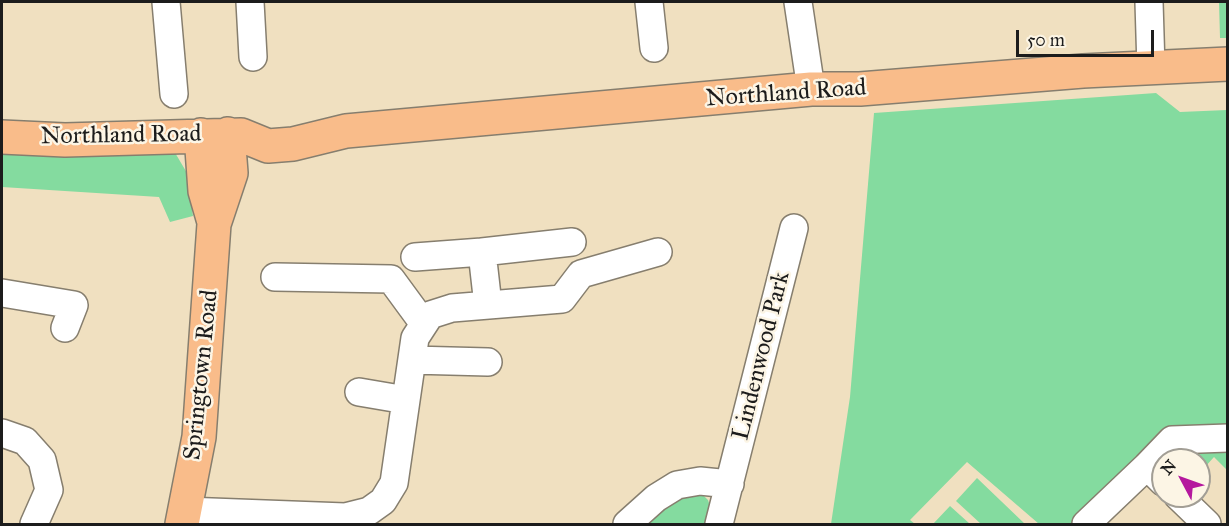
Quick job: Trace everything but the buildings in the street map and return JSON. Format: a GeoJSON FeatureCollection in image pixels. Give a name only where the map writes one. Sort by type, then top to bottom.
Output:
{"type":"FeatureCollection","features":[{"type":"Feature","properties":{"kind":"main road","name":"Northland Road"},"geometry":{"type":"LineString","coordinates":[[2,136],[65,140],[224,135],[268,146],[293,144],[346,131],[811,89],[860,89],[1227,64]]}},
{"type":"Feature","properties":{"kind":"main road","name":"Springtown Road"},"geometry":{"type":"LineString","coordinates":[[183,518],[199,437],[214,224],[231,173],[224,135]]}},
{"type":"Feature","properties":{"kind":"street"},"geometry":{"type":"LineString","coordinates":[[166,2],[174,94]]}},
{"type":"Feature","properties":{"kind":"street"},"geometry":{"type":"LineString","coordinates":[[250,2],[253,57]]}},
{"type":"Feature","properties":{"kind":"street"},"geometry":{"type":"LineString","coordinates":[[650,2],[654,48]]}},
{"type":"Feature","properties":{"kind":"street"},"geometry":{"type":"LineString","coordinates":[[798,2],[811,89]]}},
{"type":"Feature","properties":{"kind":"street"},"geometry":{"type":"LineString","coordinates":[[1149,2],[1151,68]]}},
{"type":"Feature","properties":{"kind":"street","name":"Lindenwood Park"},"geometry":{"type":"LineString","coordinates":[[718,525],[794,228]]}},
{"type":"Feature","properties":{"kind":"street"},"geometry":{"type":"LineString","coordinates":[[415,257],[572,242]]}},
{"type":"Feature","properties":{"kind":"street"},"geometry":{"type":"LineString","coordinates":[[482,252],[488,305]]}},
{"type":"Feature","properties":{"kind":"street"},"geometry":{"type":"LineString","coordinates":[[183,518],[345,517],[369,512],[383,501],[394,483],[415,338],[430,315],[452,308],[562,299],[581,274],[658,252]]}},
{"type":"Feature","properties":{"kind":"street"},"geometry":{"type":"LineString","coordinates":[[275,277],[391,279],[424,324]]}},
{"type":"Feature","properties":{"kind":"street"},"geometry":{"type":"LineString","coordinates":[[2,293],[74,305],[65,328]]}},
{"type":"Feature","properties":{"kind":"street"},"geometry":{"type":"LineString","coordinates":[[412,360],[488,362]]}},
{"type":"Feature","properties":{"kind":"street"},"geometry":{"type":"LineString","coordinates":[[359,392],[406,400]]}},
{"type":"Feature","properties":{"kind":"street"},"geometry":{"type":"LineString","coordinates":[[2,433],[25,441],[42,460],[50,490],[34,525]]}},
{"type":"Feature","properties":{"kind":"street"},"geometry":{"type":"LineString","coordinates":[[1168,448],[1172,440],[1227,438]]}},
{"type":"Feature","properties":{"kind":"street"},"geometry":{"type":"LineString","coordinates":[[1086,525],[1151,477]]}},
{"type":"Feature","properties":{"kind":"street"},"geometry":{"type":"LineString","coordinates":[[627,525],[656,498],[677,485],[700,482],[730,484]]}},
{"type":"Feature","properties":{"kind":"street"},"geometry":{"type":"LineString","coordinates":[[1190,508],[1207,525]]}},
{"type":"Feature","properties":{"kind":"green space"},"geometry":{"type":"Polygon","coordinates":[[[1219,2],[1227,2],[1227,38],[1220,38],[1219,2]]]}},
{"type":"Feature","properties":{"kind":"green space"},"geometry":{"type":"Polygon","coordinates":[[[1156,93],[1180,112],[1227,110],[1227,427],[1162,429],[1073,523],[1039,524],[967,462],[910,520],[915,524],[831,524],[850,397],[874,113],[1156,93]]]}},
{"type":"Feature","properties":{"kind":"green space"},"geometry":{"type":"Polygon","coordinates":[[[2,141],[174,151],[187,173],[193,216],[170,222],[159,197],[2,187],[2,141]]]}},
{"type":"Feature","properties":{"kind":"green space"},"geometry":{"type":"Polygon","coordinates":[[[1227,446],[1227,470],[1214,457],[1211,460],[1211,449],[1227,446]]]}},
{"type":"Feature","properties":{"kind":"green space"},"geometry":{"type":"Polygon","coordinates":[[[977,478],[1025,524],[981,524],[956,501],[977,478]]]}},
{"type":"Feature","properties":{"kind":"green space"},"geometry":{"type":"Polygon","coordinates":[[[678,493],[702,494],[708,500],[711,509],[707,524],[641,524],[678,493]]]}},
{"type":"Feature","properties":{"kind":"green space"},"geometry":{"type":"Polygon","coordinates":[[[950,506],[970,524],[933,524],[950,506]]]}}]}
